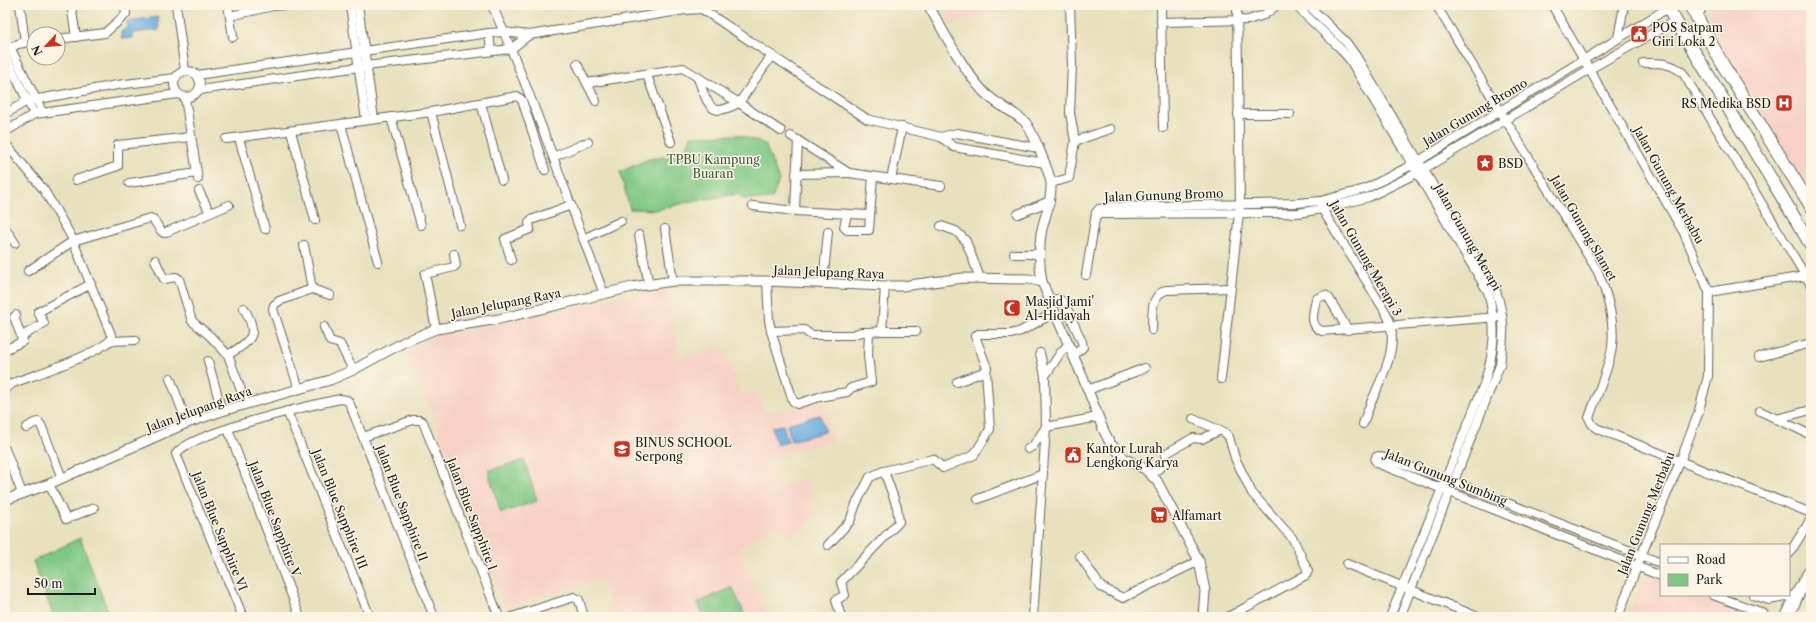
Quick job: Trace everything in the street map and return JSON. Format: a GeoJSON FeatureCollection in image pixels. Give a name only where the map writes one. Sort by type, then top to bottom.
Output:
{"type":"FeatureCollection","features":[{"type":"Feature","properties":{"kind":"main road"},"geometry":{"type":"LineString","coordinates":[[1690,5],[1723,65],[1811,206]]}},
{"type":"Feature","properties":{"kind":"main road"},"geometry":{"type":"LineString","coordinates":[[1667,7],[1811,245]]}},
{"type":"Feature","properties":{"kind":"main road"},"geometry":{"type":"LineString","coordinates":[[1787,617],[1811,570]]}},
{"type":"Feature","properties":{"kind":"street"},"geometry":{"type":"LineString","coordinates":[[20,5],[25,42],[8,48],[36,99],[38,114]]}},
{"type":"Feature","properties":{"kind":"street"},"geometry":{"type":"LineString","coordinates":[[71,5],[76,37]]}},
{"type":"Feature","properties":{"kind":"street"},"geometry":{"type":"LineString","coordinates":[[66,38],[101,34],[109,30],[126,14],[125,5]]}},
{"type":"Feature","properties":{"kind":"street"},"geometry":{"type":"LineString","coordinates":[[176,5],[185,71]]}},
{"type":"Feature","properties":{"kind":"street"},"geometry":{"type":"LineString","coordinates":[[228,5],[233,37]]}},
{"type":"Feature","properties":{"kind":"street"},"geometry":{"type":"LineString","coordinates":[[230,16],[273,5],[284,5]]}},
{"type":"Feature","properties":{"kind":"street"},"geometry":{"type":"LineString","coordinates":[[350,5],[360,52],[370,120]]}},
{"type":"Feature","properties":{"kind":"street"},"geometry":{"type":"LineString","coordinates":[[358,5],[360,52]]}},
{"type":"Feature","properties":{"kind":"street"},"geometry":{"type":"LineString","coordinates":[[928,5],[969,73],[982,90],[990,98],[1026,123],[1045,163],[1051,183],[1050,201],[1041,233],[1039,264],[1042,282],[1088,390],[1102,429],[1118,453],[1151,474],[1157,481],[1199,561],[1204,590],[1203,617]]}},
{"type":"Feature","properties":{"kind":"street"},"geometry":{"type":"LineString","coordinates":[[1051,183],[1069,178],[1075,141],[1070,113],[1072,64],[1070,5]]}},
{"type":"Feature","properties":{"kind":"street"},"geometry":{"type":"LineString","coordinates":[[1161,5],[1163,128]]}},
{"type":"Feature","properties":{"kind":"street"},"geometry":{"type":"LineString","coordinates":[[1221,379],[1240,204],[1238,5]]}},
{"type":"Feature","properties":{"kind":"street"},"geometry":{"type":"LineString","coordinates":[[1161,22],[1248,20],[1264,15],[1277,5]]}},
{"type":"Feature","properties":{"kind":"street"},"geometry":{"type":"LineString","coordinates":[[1295,5],[1338,46],[1350,60],[1415,163]]}},
{"type":"Feature","properties":{"kind":"street"},"geometry":{"type":"LineString","coordinates":[[1308,5],[1346,42],[1415,163]]}},
{"type":"Feature","properties":{"kind":"street","name":"Jalan Gunung Slamet"},"geometry":{"type":"LineString","coordinates":[[1436,5],[1598,272],[1607,294],[1611,318],[1612,348],[1589,418],[1592,424],[1596,428],[1811,513]]}},
{"type":"Feature","properties":{"kind":"street","name":"Jalan Gunung Merbabu"},"geometry":{"type":"LineString","coordinates":[[1552,5],[1684,233],[1709,292],[1708,376],[1698,414],[1680,462],[1636,568],[1618,617]]}},
{"type":"Feature","properties":{"kind":"street"},"geometry":{"type":"LineString","coordinates":[[1618,38],[1624,5]]}},
{"type":"Feature","properties":{"kind":"street"},"geometry":{"type":"LineString","coordinates":[[1697,19],[1703,5]]}},
{"type":"Feature","properties":{"kind":"street"},"geometry":{"type":"LineString","coordinates":[[495,6],[604,294]]}},
{"type":"Feature","properties":{"kind":"street"},"geometry":{"type":"LineString","coordinates":[[129,183],[197,176],[191,137],[182,96],[174,86],[178,75],[185,71],[197,75],[489,33],[504,32],[529,35],[702,7],[867,119],[941,137],[954,147],[1045,163]]}},
{"type":"Feature","properties":{"kind":"street","name":"Jalan Gunung Bromo"},"geometry":{"type":"LineString","coordinates":[[1096,213],[1298,213],[1321,205],[1365,189],[1415,163],[1585,60],[1667,7]]}},
{"type":"Feature","properties":{"kind":"street","name":"Jalan Gunung Bromo"},"geometry":{"type":"LineString","coordinates":[[1096,213],[1099,209],[1110,207],[1240,204],[1321,205],[1369,197],[1420,171],[1590,69],[1675,21]]}},
{"type":"Feature","properties":{"kind":"street"},"geometry":{"type":"LineString","coordinates":[[489,33],[491,51]]}},
{"type":"Feature","properties":{"kind":"street"},"geometry":{"type":"LineString","coordinates":[[5,132],[38,114],[182,96],[194,96],[200,90],[362,67],[511,49],[529,35]]}},
{"type":"Feature","properties":{"kind":"street"},"geometry":{"type":"LineString","coordinates":[[697,76],[707,102],[712,108],[717,110],[737,103],[770,54]]}},
{"type":"Feature","properties":{"kind":"street"},"geometry":{"type":"LineString","coordinates":[[5,55],[27,101],[38,114]]}},
{"type":"Feature","properties":{"kind":"street"},"geometry":{"type":"LineString","coordinates":[[1644,63],[1667,63],[1675,66],[1683,73],[1811,286]]}},
{"type":"Feature","properties":{"kind":"street"},"geometry":{"type":"LineString","coordinates":[[577,64],[596,102]]}},
{"type":"Feature","properties":{"kind":"street"},"geometry":{"type":"LineString","coordinates":[[587,83],[646,75],[683,68],[781,131]]}},
{"type":"Feature","properties":{"kind":"street"},"geometry":{"type":"LineString","coordinates":[[197,75],[201,82],[200,90]]}},
{"type":"Feature","properties":{"kind":"street"},"geometry":{"type":"LineString","coordinates":[[646,75],[671,142]]}},
{"type":"Feature","properties":{"kind":"street"},"geometry":{"type":"LineString","coordinates":[[5,114],[27,101],[36,99],[117,85],[176,78]]}},
{"type":"Feature","properties":{"kind":"street"},"geometry":{"type":"LineString","coordinates":[[226,139],[431,112],[481,104],[517,96],[521,99],[545,170]]}},
{"type":"Feature","properties":{"kind":"street"},"geometry":{"type":"LineString","coordinates":[[481,104],[502,180]]}},
{"type":"Feature","properties":{"kind":"street"},"geometry":{"type":"LineString","coordinates":[[431,112],[460,225]]}},
{"type":"Feature","properties":{"kind":"street"},"geometry":{"type":"LineString","coordinates":[[1238,114],[1290,114]]}},
{"type":"Feature","properties":{"kind":"street"},"geometry":{"type":"LineString","coordinates":[[391,117],[421,225]]}},
{"type":"Feature","properties":{"kind":"street"},"geometry":{"type":"LineString","coordinates":[[341,124],[378,262]]}},
{"type":"Feature","properties":{"kind":"street"},"geometry":{"type":"LineString","coordinates":[[891,179],[902,127]]}},
{"type":"Feature","properties":{"kind":"street"},"geometry":{"type":"LineString","coordinates":[[1075,141],[1112,129]]}},
{"type":"Feature","properties":{"kind":"street"},"geometry":{"type":"LineString","coordinates":[[291,131],[315,220]]}},
{"type":"Feature","properties":{"kind":"street"},"geometry":{"type":"LineString","coordinates":[[941,137],[957,133],[1038,148]]}},
{"type":"Feature","properties":{"kind":"street"},"geometry":{"type":"LineString","coordinates":[[76,180],[118,166],[118,145],[191,137]]}},
{"type":"Feature","properties":{"kind":"street"},"geometry":{"type":"LineString","coordinates":[[975,150],[978,137]]}},
{"type":"Feature","properties":{"kind":"street"},"geometry":{"type":"LineString","coordinates":[[239,138],[265,229]]}},
{"type":"Feature","properties":{"kind":"street"},"geometry":{"type":"LineString","coordinates":[[794,211],[796,174],[795,138],[849,173]]}},
{"type":"Feature","properties":{"kind":"street"},"geometry":{"type":"LineString","coordinates":[[553,157],[588,142]]}},
{"type":"Feature","properties":{"kind":"street"},"geometry":{"type":"LineString","coordinates":[[5,143],[44,190],[73,241],[112,337],[111,341]]}},
{"type":"Feature","properties":{"kind":"street","name":"Jalan Gunung Merapi"},"geometry":{"type":"LineString","coordinates":[[1400,617],[1500,365],[1504,325],[1496,291],[1415,163]]}},
{"type":"Feature","properties":{"kind":"street","name":"Jalan Gunung Merapi"},"geometry":{"type":"LineString","coordinates":[[1390,617],[1484,384],[1492,361],[1495,339],[1494,318],[1488,292],[1420,171]]}},
{"type":"Feature","properties":{"kind":"street"},"geometry":{"type":"LineString","coordinates":[[796,174],[849,173],[941,186]]}},
{"type":"Feature","properties":{"kind":"street"},"geometry":{"type":"LineString","coordinates":[[847,214],[844,227],[847,230],[868,231],[870,228],[869,215],[873,177]]}},
{"type":"Feature","properties":{"kind":"street"},"geometry":{"type":"LineString","coordinates":[[199,191],[210,213]]}},
{"type":"Feature","properties":{"kind":"street"},"geometry":{"type":"LineString","coordinates":[[1018,214],[1050,201]]}},
{"type":"Feature","properties":{"kind":"street"},"geometry":{"type":"LineString","coordinates":[[28,271],[73,241],[150,218],[153,219],[160,231],[164,233],[229,205]]}},
{"type":"Feature","properties":{"kind":"street"},"geometry":{"type":"LineString","coordinates":[[510,260],[506,238],[530,229],[529,222],[531,220],[571,205]]}},
{"type":"Feature","properties":{"kind":"street","name":"Jalan Gunung Merapi 3"},"geometry":{"type":"LineString","coordinates":[[1321,205],[1386,312],[1392,326],[1388,361],[1363,424]]}},
{"type":"Feature","properties":{"kind":"street"},"geometry":{"type":"LineString","coordinates":[[753,206],[794,211],[869,215]]}},
{"type":"Feature","properties":{"kind":"street"},"geometry":{"type":"LineString","coordinates":[[1086,275],[1096,213]]}},
{"type":"Feature","properties":{"kind":"street"},"geometry":{"type":"LineString","coordinates":[[583,239],[621,221]]}},
{"type":"Feature","properties":{"kind":"street"},"geometry":{"type":"LineString","coordinates":[[941,226],[956,231],[966,241],[980,278]]}},
{"type":"Feature","properties":{"kind":"street"},"geometry":{"type":"LineString","coordinates":[[5,228],[15,242]]}},
{"type":"Feature","properties":{"kind":"street"},"geometry":{"type":"LineString","coordinates":[[665,229],[673,281]]}},
{"type":"Feature","properties":{"kind":"street"},"geometry":{"type":"LineString","coordinates":[[822,283],[828,232]]}},
{"type":"Feature","properties":{"kind":"street"},"geometry":{"type":"LineString","coordinates":[[639,235],[649,285]]}},
{"type":"Feature","properties":{"kind":"street"},"geometry":{"type":"LineString","coordinates":[[304,245],[312,289]]}},
{"type":"Feature","properties":{"kind":"street"},"geometry":{"type":"LineString","coordinates":[[436,329],[425,274],[454,267],[456,265],[454,254]]}},
{"type":"Feature","properties":{"kind":"street"},"geometry":{"type":"LineString","coordinates":[[1014,254],[1040,254]]}},
{"type":"Feature","properties":{"kind":"street"},"geometry":{"type":"LineString","coordinates":[[155,260],[164,279],[176,277],[179,279],[192,321],[210,336],[228,356],[246,404]]}},
{"type":"Feature","properties":{"kind":"street"},"geometry":{"type":"LineString","coordinates":[[1709,292],[1805,276]]}},
{"type":"Feature","properties":{"kind":"street","name":"Jalan Jelupang Raya"},"geometry":{"type":"LineString","coordinates":[[5,500],[49,484],[187,423],[222,411],[330,380],[353,370],[404,342],[436,329],[499,319],[604,294],[673,281],[767,281],[885,286],[902,286],[963,278],[1029,279],[1042,282]]}},
{"type":"Feature","properties":{"kind":"street"},"geometry":{"type":"LineString","coordinates":[[767,281],[771,331],[793,401],[797,404],[818,397],[847,392],[851,388],[870,383],[872,380],[868,355],[868,332]]}},
{"type":"Feature","properties":{"kind":"street"},"geometry":{"type":"LineString","coordinates":[[21,336],[44,323],[38,312],[91,284]]}},
{"type":"Feature","properties":{"kind":"street"},"geometry":{"type":"LineString","coordinates":[[882,331],[885,286]]}},
{"type":"Feature","properties":{"kind":"street"},"geometry":{"type":"LineString","coordinates":[[1152,330],[1155,298],[1159,293],[1166,290],[1231,288]]}},
{"type":"Feature","properties":{"kind":"street"},"geometry":{"type":"LineString","coordinates":[[299,388],[273,309],[274,305],[279,301],[312,289],[330,295]]}},
{"type":"Feature","properties":{"kind":"street","name":"Jalan Gunung Merapi 3"},"geometry":{"type":"LineString","coordinates":[[1348,330],[1329,298],[1325,294],[1316,299],[1313,324],[1316,329],[1322,331],[1348,330],[1503,317]]}},
{"type":"Feature","properties":{"kind":"street"},"geometry":{"type":"LineString","coordinates":[[1049,301],[1058,300],[1064,302],[1082,342],[1083,347],[1073,356]]}},
{"type":"Feature","properties":{"kind":"street"},"geometry":{"type":"LineString","coordinates":[[228,356],[251,336],[253,329],[252,322],[244,308]]}},
{"type":"Feature","properties":{"kind":"street"},"geometry":{"type":"LineString","coordinates":[[828,545],[850,521],[856,504],[870,477],[884,471],[933,459],[943,468],[976,453],[990,429],[986,368],[975,336],[978,334],[1011,334],[1021,331],[1054,313]]}},
{"type":"Feature","properties":{"kind":"street"},"geometry":{"type":"LineString","coordinates":[[5,350],[23,341],[14,317],[16,316]]}},
{"type":"Feature","properties":{"kind":"street"},"geometry":{"type":"LineString","coordinates":[[324,327],[330,340],[340,344],[353,370]]}},
{"type":"Feature","properties":{"kind":"street"},"geometry":{"type":"LineString","coordinates":[[771,331],[804,330],[811,335],[852,335],[861,332],[916,331]]}},
{"type":"Feature","properties":{"kind":"street"},"geometry":{"type":"LineString","coordinates":[[5,389],[13,383],[91,353],[111,341],[135,340]]}},
{"type":"Feature","properties":{"kind":"street"},"geometry":{"type":"LineString","coordinates":[[1759,357],[1811,343]]}},
{"type":"Feature","properties":{"kind":"street"},"geometry":{"type":"LineString","coordinates":[[1045,376],[1061,352],[1068,345]]}},
{"type":"Feature","properties":{"kind":"street"},"geometry":{"type":"LineString","coordinates":[[1033,617],[1046,428],[1045,376],[1040,353]]}},
{"type":"Feature","properties":{"kind":"street"},"geometry":{"type":"LineString","coordinates":[[208,361],[222,411]]}},
{"type":"Feature","properties":{"kind":"street"},"geometry":{"type":"LineString","coordinates":[[1088,390],[1145,368]]}},
{"type":"Feature","properties":{"kind":"street"},"geometry":{"type":"LineString","coordinates":[[958,382],[986,371]]}},
{"type":"Feature","properties":{"kind":"street"},"geometry":{"type":"LineString","coordinates":[[170,378],[187,423]]}},
{"type":"Feature","properties":{"kind":"street","name":"Jalan Blue Sapphire II"},"geometry":{"type":"LineString","coordinates":[[287,410],[340,399],[345,399],[349,402],[434,617]]}},
{"type":"Feature","properties":{"kind":"street"},"geometry":{"type":"LineString","coordinates":[[228,429],[287,410]]}},
{"type":"Feature","properties":{"kind":"street","name":"Jalan Blue Sapphire III"},"geometry":{"type":"LineString","coordinates":[[287,410],[370,617]]}},
{"type":"Feature","properties":{"kind":"street"},"geometry":{"type":"LineString","coordinates":[[1776,418],[1811,410]]}},
{"type":"Feature","properties":{"kind":"street"},"geometry":{"type":"LineString","coordinates":[[1760,411],[1811,435]]}},
{"type":"Feature","properties":{"kind":"street"},"geometry":{"type":"LineString","coordinates":[[1028,449],[1033,446],[1046,428],[1098,417]]}},
{"type":"Feature","properties":{"kind":"street"},"geometry":{"type":"LineString","coordinates":[[1193,419],[1220,430],[1229,437],[1235,458],[1252,493],[1293,539],[1308,571],[1306,575],[1228,617]]}},
{"type":"Feature","properties":{"kind":"street","name":"Jalan Blue Sapphire I"},"geometry":{"type":"LineString","coordinates":[[363,437],[413,420],[420,420],[425,425],[499,617]]}},
{"type":"Feature","properties":{"kind":"street"},"geometry":{"type":"LineString","coordinates":[[26,428],[34,422],[38,422],[41,425],[62,478]]}},
{"type":"Feature","properties":{"kind":"street","name":"Jalan Blue Sapphire VI"},"geometry":{"type":"LineString","coordinates":[[228,429],[197,441],[180,450],[176,454],[243,617]]}},
{"type":"Feature","properties":{"kind":"street","name":"Jalan Blue Sapphire V"},"geometry":{"type":"LineString","coordinates":[[228,429],[300,617]]}},
{"type":"Feature","properties":{"kind":"street"},"geometry":{"type":"LineString","coordinates":[[1151,474],[1167,463],[1165,454],[1193,438],[1202,440],[1220,430]]}},
{"type":"Feature","properties":{"kind":"street"},"geometry":{"type":"LineString","coordinates":[[5,449],[22,493]]}},
{"type":"Feature","properties":{"kind":"street","name":"Jalan Gunung Sumbing"},"geometry":{"type":"LineString","coordinates":[[1660,563],[1446,479],[1378,456],[1376,457],[1375,460],[1377,463],[1451,491],[1636,568],[1660,576]]}},
{"type":"Feature","properties":{"kind":"street"},"geometry":{"type":"LineString","coordinates":[[841,617],[836,600],[845,595],[841,582],[899,522],[897,508],[884,471]]}},
{"type":"Feature","properties":{"kind":"street"},"geometry":{"type":"LineString","coordinates":[[978,499],[1042,474]]}},
{"type":"Feature","properties":{"kind":"street"},"geometry":{"type":"LineString","coordinates":[[49,484],[66,519],[94,508]]}},
{"type":"Feature","properties":{"kind":"street"},"geometry":{"type":"LineString","coordinates":[[1790,552],[1811,519]]}},
{"type":"Feature","properties":{"kind":"street"},"geometry":{"type":"LineString","coordinates":[[1080,556],[1099,585],[1122,598],[1199,561]]}},
{"type":"Feature","properties":{"kind":"street"},"geometry":{"type":"LineString","coordinates":[[1347,564],[1478,617]]}},
{"type":"Feature","properties":{"kind":"street"},"geometry":{"type":"LineString","coordinates":[[1757,596],[1769,600],[1797,595]]}},
{"type":"Feature","properties":{"kind":"street"},"geometry":{"type":"LineString","coordinates":[[1715,596],[1763,613],[1766,617]]}},
{"type":"Feature","properties":{"kind":"street"},"geometry":{"type":"LineString","coordinates":[[512,617],[530,614],[574,597],[577,598],[584,617]]}},
{"type":"Feature","properties":{"kind":"shaded area"},"geometry":{"type":"Polygon","coordinates":[[[940,5],[1005,5],[1006,10],[951,24],[940,5]]]}},
{"type":"Feature","properties":{"kind":"shaded area","name":"RS Medika BSD"},"geometry":{"type":"Polygon","coordinates":[[[1711,5],[1811,5],[1811,180],[1805,183],[1719,42],[1709,17],[1711,5]]]}},
{"type":"Feature","properties":{"kind":"shaded area","name":"BINUS SCHOOL Serpong"},"geometry":{"type":"Polygon","coordinates":[[[667,291],[680,359],[722,346],[741,395],[754,391],[766,413],[823,402],[833,441],[767,457],[778,486],[807,479],[816,518],[790,537],[778,524],[737,550],[769,617],[614,617],[601,579],[505,607],[407,349],[434,337],[636,295],[667,291]]]}},
{"type":"Feature","properties":{"kind":"shaded area"},"geometry":{"type":"Polygon","coordinates":[[[1651,578],[1660,582],[1660,596],[1696,596],[1749,617],[1627,617],[1641,585],[1651,578]]]}},
{"type":"Feature","properties":{"kind":"green space","name":"TPBU Kampung Buaran"},"geometry":{"type":"Polygon","coordinates":[[[739,135],[765,144],[779,180],[772,199],[743,199],[738,194],[692,201],[656,210],[630,209],[620,172],[649,159],[684,154],[691,136],[739,135]]]}},
{"type":"Feature","properties":{"kind":"green space"},"geometry":{"type":"Polygon","coordinates":[[[524,460],[537,501],[501,513],[488,471],[524,460]]]}},
{"type":"Feature","properties":{"kind":"green space"},"geometry":{"type":"Polygon","coordinates":[[[80,538],[110,617],[54,617],[33,561],[80,538]]]}},
{"type":"Feature","properties":{"kind":"green space"},"geometry":{"type":"Polygon","coordinates":[[[732,587],[746,617],[704,617],[698,603],[732,587]]]}},
{"type":"Feature","properties":{"kind":"water"},"geometry":{"type":"Polygon","coordinates":[[[158,17],[159,30],[133,33],[131,38],[122,39],[121,31],[128,28],[127,21],[158,17]]]}},
{"type":"Feature","properties":{"kind":"water"},"geometry":{"type":"Polygon","coordinates":[[[820,415],[825,432],[791,441],[787,424],[820,415]]]}},
{"type":"Feature","properties":{"kind":"water"},"geometry":{"type":"Polygon","coordinates":[[[783,425],[788,442],[777,445],[772,427],[783,425]]]}},
{"type":"Feature","properties":{"kind":"place","name":"POS Satpam Giri Loka 2"},"geometry":{"type":"Point","coordinates":[1639,34]}},
{"type":"Feature","properties":{"kind":"place","name":"RS Medika BSD"},"geometry":{"type":"Point","coordinates":[1784,103]}},
{"type":"Feature","properties":{"kind":"place","name":"BSD"},"geometry":{"type":"Point","coordinates":[1485,163]}},
{"type":"Feature","properties":{"kind":"place","name":"Masjid Jami' Al-Hidayah"},"geometry":{"type":"Point","coordinates":[1012,308]}},
{"type":"Feature","properties":{"kind":"place","name":"BINUS SCHOOL Serpong"},"geometry":{"type":"Point","coordinates":[622,449]}},
{"type":"Feature","properties":{"kind":"place","name":"Kantor Lurah Lengkong Karya"},"geometry":{"type":"Point","coordinates":[1073,455]}},
{"type":"Feature","properties":{"kind":"place","name":"Alfamart"},"geometry":{"type":"Point","coordinates":[1159,515]}}]}
